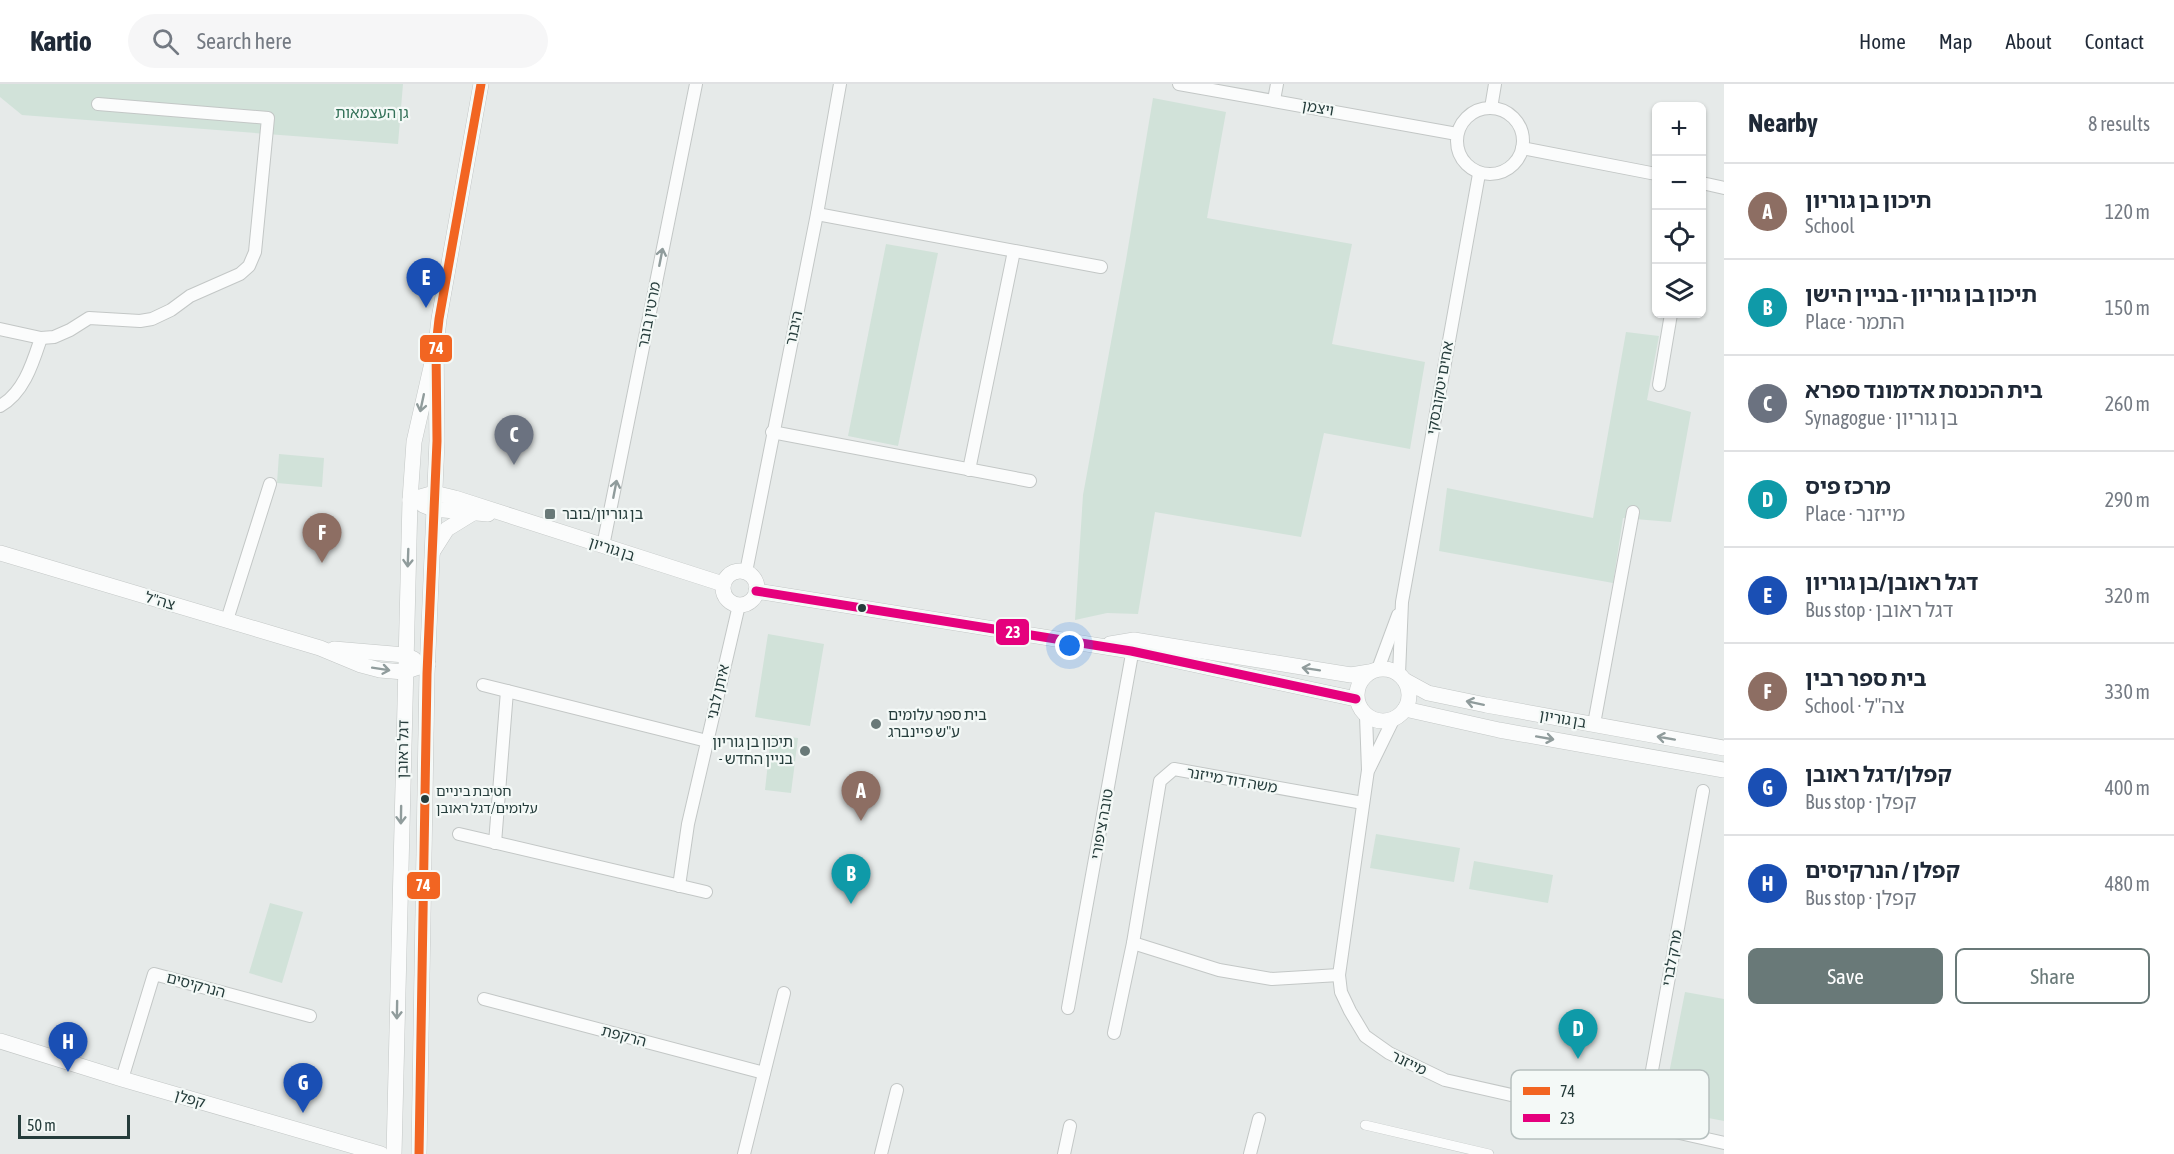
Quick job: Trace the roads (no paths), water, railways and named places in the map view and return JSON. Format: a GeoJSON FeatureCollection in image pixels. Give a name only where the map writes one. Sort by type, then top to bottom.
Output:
{"type":"FeatureCollection","features":[{"type":"Feature","properties":{"kind":"street","name":"דגל ראובן"},"geometry":{"type":"LineString","coordinates":[[419,1154],[428,664],[437,441],[436,346],[481,84]]}},
{"type":"Feature","properties":{"kind":"street","name":"מרטין בובר"},"geometry":{"type":"LineString","coordinates":[[603,546],[696,84]]}},
{"type":"Feature","properties":{"kind":"street","name":"היבנר"},"geometry":{"type":"LineString","coordinates":[[746,572],[817,214],[840,84]]}},
{"type":"Feature","properties":{"kind":"street","name":"ויצמן"},"geometry":{"type":"LineString","coordinates":[[1179,84],[1457,134]]}},
{"type":"Feature","properties":{"kind":"street"},"geometry":{"type":"LineString","coordinates":[[1274,100],[1277,84]]}},
{"type":"Feature","properties":{"kind":"street"},"geometry":{"type":"LineString","coordinates":[[1491,108],[1495,84]]}},
{"type":"Feature","properties":{"kind":"street"},"geometry":{"type":"LineString","coordinates":[[0,329],[41,338],[54,337],[89,318],[140,321],[152,319],[171,310],[196,293],[240,274],[249,266],[255,252],[268,118],[98,104]]}},
{"type":"Feature","properties":{"kind":"street"},"geometry":{"type":"LineString","coordinates":[[1491,108],[1512,116],[1519,125],[1523,136],[1522,148],[1517,161],[1508,169],[1498,174],[1479,174],[1467,166],[1460,156],[1456,145],[1457,134],[1466,118],[1475,111],[1491,108]]}},
{"type":"Feature","properties":{"kind":"street"},"geometry":{"type":"LineString","coordinates":[[1522,148],[1652,173]]}},
{"type":"Feature","properties":{"kind":"street","name":"אחים יטקובסקי"},"geometry":{"type":"LineString","coordinates":[[1402,677],[1402,602],[1479,174]]}},
{"type":"Feature","properties":{"kind":"street"},"geometry":{"type":"LineString","coordinates":[[1706,184],[1724,188]]}},
{"type":"Feature","properties":{"kind":"street"},"geometry":{"type":"LineString","coordinates":[[817,214],[1101,267]]}},
{"type":"Feature","properties":{"kind":"street"},"geometry":{"type":"LineString","coordinates":[[969,470],[1014,251]]}},
{"type":"Feature","properties":{"kind":"street"},"geometry":{"type":"LineString","coordinates":[[1659,385],[1670,318]]}},
{"type":"Feature","properties":{"kind":"street"},"geometry":{"type":"LineString","coordinates":[[0,406],[8,402],[29,373],[41,338]]}},
{"type":"Feature","properties":{"kind":"street","name":"דגל ראובן"},"geometry":{"type":"LineString","coordinates":[[394,1154],[410,500],[414,442],[436,346]]}},
{"type":"Feature","properties":{"kind":"street"},"geometry":{"type":"LineString","coordinates":[[772,432],[1030,481]]}},
{"type":"Feature","properties":{"kind":"street"},"geometry":{"type":"LineString","coordinates":[[228,620],[270,484]]}},
{"type":"Feature","properties":{"kind":"street","name":"בן גוריון"},"geometry":{"type":"LineString","coordinates":[[434,493],[723,584]]}},
{"type":"Feature","properties":{"kind":"street"},"geometry":{"type":"LineString","coordinates":[[410,500],[434,493]]}},
{"type":"Feature","properties":{"kind":"street","name":"בן גוריון"},"geometry":{"type":"LineString","coordinates":[[410,500],[433,509],[501,514]]}},
{"type":"Feature","properties":{"kind":"street"},"geometry":{"type":"LineString","coordinates":[[431,554],[447,529],[473,513]]}},
{"type":"Feature","properties":{"kind":"street"},"geometry":{"type":"LineString","coordinates":[[1594,724],[1633,513]]}},
{"type":"Feature","properties":{"kind":"street","name":"צה\"ל"},"geometry":{"type":"LineString","coordinates":[[0,553],[320,648],[361,665],[405,672],[428,664]]}},
{"type":"Feature","properties":{"kind":"street"},"geometry":{"type":"LineString","coordinates":[[734,572],[746,572],[754,580],[756,591],[750,601],[739,605],[728,600],[723,584],[725,579],[734,572]]}},
{"type":"Feature","properties":{"kind":"street"},"geometry":{"type":"LineString","coordinates":[[756,591],[1098,646],[1133,646],[1351,675],[1373,671],[1390,669],[1402,677],[1409,695],[1405,709],[1393,720],[1380,722],[1366,716],[1358,706],[1356,699],[1358,686],[1373,671]]}},
{"type":"Feature","properties":{"kind":"street","name":"אחים יטקובסקי"},"geometry":{"type":"LineString","coordinates":[[1373,671],[1402,602]]}},
{"type":"Feature","properties":{"kind":"street","name":"איתן לבני"},"geometry":{"type":"LineString","coordinates":[[679,886],[688,824],[739,605]]}},
{"type":"Feature","properties":{"kind":"street"},"geometry":{"type":"LineString","coordinates":[[1133,646],[1356,699]]}},
{"type":"Feature","properties":{"kind":"street","name":"טובה ציפורי"},"geometry":{"type":"LineString","coordinates":[[1068,1008],[1133,646]]}},
{"type":"Feature","properties":{"kind":"street","name":"צה\"ל"},"geometry":{"type":"LineString","coordinates":[[320,648],[405,655],[428,664]]}},
{"type":"Feature","properties":{"kind":"street","name":"בן גוריון"},"geometry":{"type":"LineString","coordinates":[[1402,677],[1428,693],[1724,748]]}},
{"type":"Feature","properties":{"kind":"street"},"geometry":{"type":"LineString","coordinates":[[483,685],[707,741]]}},
{"type":"Feature","properties":{"kind":"street"},"geometry":{"type":"LineString","coordinates":[[495,843],[507,691]]}},
{"type":"Feature","properties":{"kind":"street","name":"בן גוריון"},"geometry":{"type":"LineString","coordinates":[[1405,709],[1499,730],[1724,770]]}},
{"type":"Feature","properties":{"kind":"street","name":"מייזנר"},"geometry":{"type":"LineString","coordinates":[[1366,716],[1368,770],[1339,975],[1341,992],[1365,1036],[1389,1053],[1445,1080],[1511,1095]]}},
{"type":"Feature","properties":{"kind":"street","name":"מייזנר"},"geometry":{"type":"LineString","coordinates":[[1368,770],[1393,720]]}},
{"type":"Feature","properties":{"kind":"street","name":"משה דוד מייזנר"},"geometry":{"type":"LineString","coordinates":[[1114,1034],[1133,943],[1160,780],[1174,769],[1363,803]]}},
{"type":"Feature","properties":{"kind":"street","name":"מרק לברי"},"geometry":{"type":"LineString","coordinates":[[1652,1070],[1703,791]]}},
{"type":"Feature","properties":{"kind":"street"},"geometry":{"type":"LineString","coordinates":[[459,834],[706,892]]}},
{"type":"Feature","properties":{"kind":"street"},"geometry":{"type":"LineString","coordinates":[[1133,943],[1219,970],[1272,979],[1339,975]]}},
{"type":"Feature","properties":{"kind":"street","name":"הנרקיסים"},"geometry":{"type":"LineString","coordinates":[[122,1080],[154,974],[310,1016]]}},
{"type":"Feature","properties":{"kind":"street"},"geometry":{"type":"LineString","coordinates":[[744,1154],[784,993]]}},
{"type":"Feature","properties":{"kind":"street","name":"הרקפת"},"geometry":{"type":"LineString","coordinates":[[484,999],[764,1073]]}},
{"type":"Feature","properties":{"kind":"street","name":"קפלן"},"geometry":{"type":"LineString","coordinates":[[0,1041],[122,1080],[381,1154]]}},
{"type":"Feature","properties":{"kind":"street"},"geometry":{"type":"LineString","coordinates":[[881,1154],[897,1090]]}},
{"type":"Feature","properties":{"kind":"street"},"geometry":{"type":"LineString","coordinates":[[1250,1154],[1259,1119]]}},
{"type":"Feature","properties":{"kind":"street"},"geometry":{"type":"LineString","coordinates":[[1365,1125],[1491,1151]]}},
{"type":"Feature","properties":{"kind":"street"},"geometry":{"type":"LineString","coordinates":[[1064,1154],[1070,1126]]}},
{"type":"Feature","properties":{"kind":"street","name":"מייזנר"},"geometry":{"type":"LineString","coordinates":[[1706,1139],[1724,1143]]}},
{"type":"Feature","properties":{"kind":"place","name":"דגל ראובן/בן גוריון"},"geometry":{"type":"Point","coordinates":[426,308]}},
{"type":"Feature","properties":{"kind":"place","name":"בית הכנסת אדמונד ספרא"},"geometry":{"type":"Point","coordinates":[514,465]}},
{"type":"Feature","properties":{"kind":"place","name":"בן גוריון/בובר"},"geometry":{"type":"Point","coordinates":[550,514]}},
{"type":"Feature","properties":{"kind":"place","name":"בית ספר רבין"},"geometry":{"type":"Point","coordinates":[322,563]}},
{"type":"Feature","properties":{"kind":"place","name":"בית ספר עלומים ע\"ש פיינברג"},"geometry":{"type":"Point","coordinates":[876,724]}},
{"type":"Feature","properties":{"kind":"place","name":"תיכון בן גוריון - בניין החדש"},"geometry":{"type":"Point","coordinates":[805,751]}},
{"type":"Feature","properties":{"kind":"place","name":"חטיבת ביניים עלומים/דגל ראובן"},"geometry":{"type":"Point","coordinates":[425,799]}},
{"type":"Feature","properties":{"kind":"place","name":"תיכון בן גוריון"},"geometry":{"type":"Point","coordinates":[861,821]}},
{"type":"Feature","properties":{"kind":"place","name":"תיכון בן גוריון - בניין הישן"},"geometry":{"type":"Point","coordinates":[851,904]}},
{"type":"Feature","properties":{"kind":"place","name":"מרכז פיס"},"geometry":{"type":"Point","coordinates":[1578,1059]}},
{"type":"Feature","properties":{"kind":"place","name":"קפלן / הנרקיסים"},"geometry":{"type":"Point","coordinates":[68,1072]}},
{"type":"Feature","properties":{"kind":"place","name":"קפלן/דגל ראובן"},"geometry":{"type":"Point","coordinates":[303,1113]}},
{"type":"Feature","properties":{"kind":"park label","name":"גן העצמאות"},"geometry":{"type":"Point","coordinates":[372,113]}}]}
